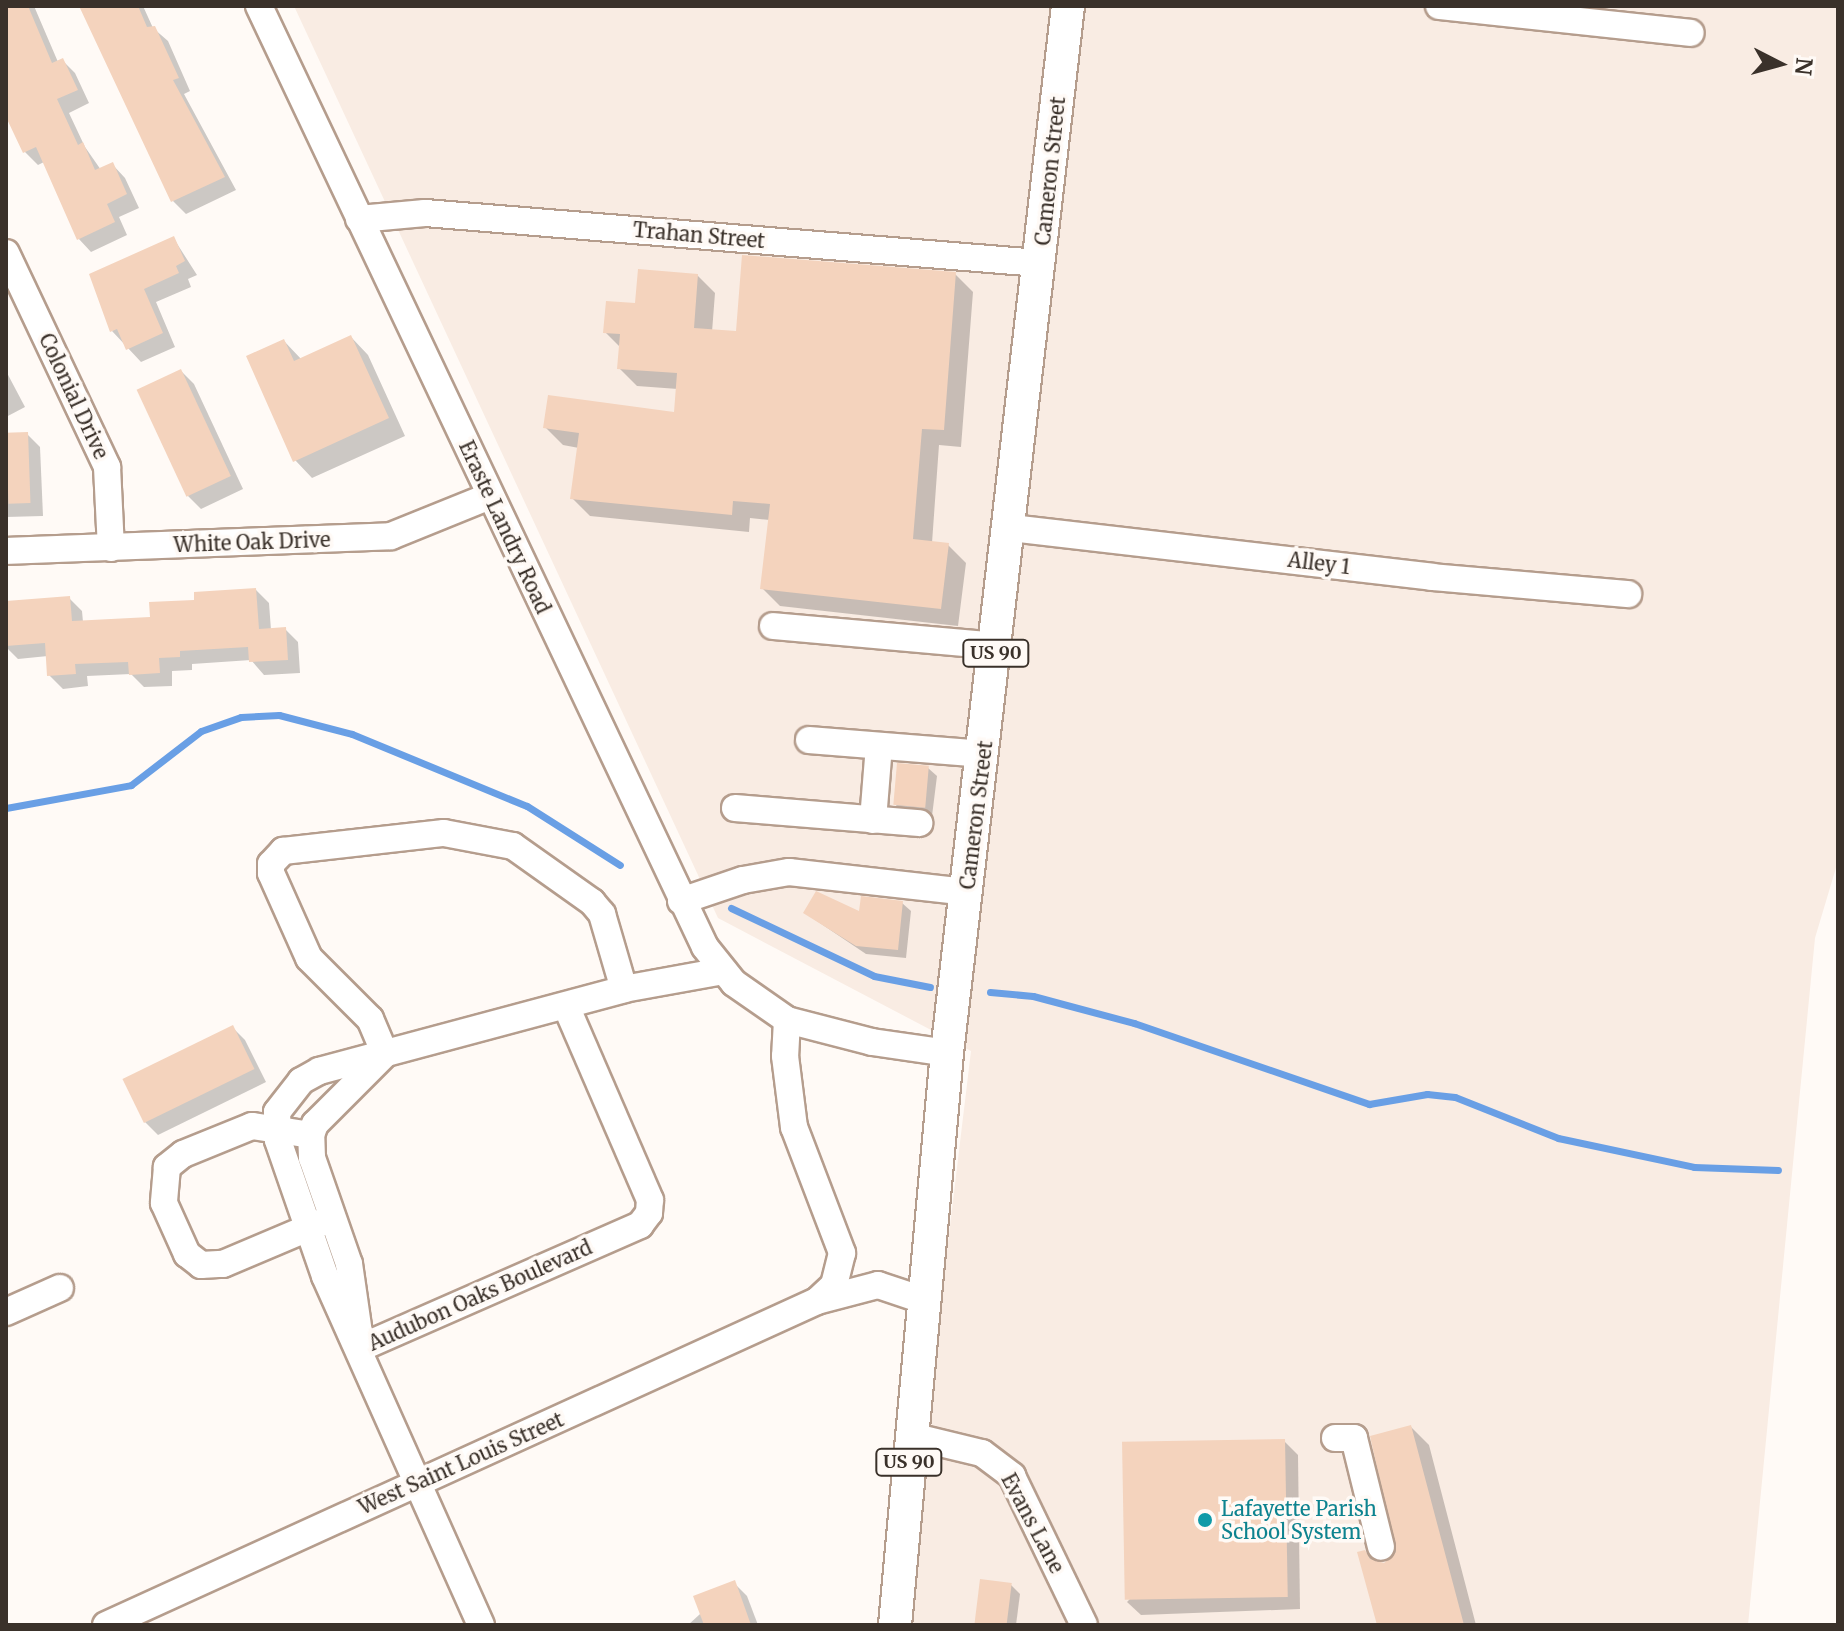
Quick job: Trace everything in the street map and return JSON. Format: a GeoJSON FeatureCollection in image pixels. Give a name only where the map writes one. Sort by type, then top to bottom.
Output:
{"type":"FeatureCollection","features":[{"type":"Feature","properties":{"kind":"main road","name":"Cameron Street"},"geometry":{"type":"LineString","coordinates":[[895,1625],[947,1053],[1011,528],[1068,6]]}},
{"type":"Feature","properties":{"kind":"street","name":"Eraste Landry Road"},"geometry":{"type":"LineString","coordinates":[[259,6],[681,901],[723,971],[751,998],[787,1020],[872,1042],[947,1053]]}},
{"type":"Feature","properties":{"kind":"street"},"geometry":{"type":"LineString","coordinates":[[1439,6],[1691,33]]}},
{"type":"Feature","properties":{"kind":"street","name":"Trahan Street"},"geometry":{"type":"LineString","coordinates":[[359,219],[417,212],[1039,263]]}},
{"type":"Feature","properties":{"kind":"street","name":"Colonial Drive"},"geometry":{"type":"LineString","coordinates":[[6,253],[100,448],[110,485],[111,548]]}},
{"type":"Feature","properties":{"kind":"street","name":"White Oak Drive"},"geometry":{"type":"LineString","coordinates":[[6,551],[391,536],[490,496]]}},
{"type":"Feature","properties":{"kind":"street","name":"Alley 1"},"geometry":{"type":"LineString","coordinates":[[1011,528],[1432,577],[1628,594]]}},
{"type":"Feature","properties":{"kind":"street"},"geometry":{"type":"LineString","coordinates":[[773,626],[996,646]]}},
{"type":"Feature","properties":{"kind":"street"},"geometry":{"type":"LineString","coordinates":[[809,740],[983,754]]}},
{"type":"Feature","properties":{"kind":"street"},"geometry":{"type":"LineString","coordinates":[[873,820],[879,746]]}},
{"type":"Feature","properties":{"kind":"street"},"geometry":{"type":"LineString","coordinates":[[735,808],[919,823]]}},
{"type":"Feature","properties":{"kind":"street"},"geometry":{"type":"LineString","coordinates":[[385,1054],[370,1019],[309,958],[271,873],[271,864],[283,851],[444,833],[513,846],[592,902],[602,914],[624,989]]}},
{"type":"Feature","properties":{"kind":"street"},"geometry":{"type":"LineString","coordinates":[[681,901],[743,880],[789,872],[966,892]]}},
{"type":"Feature","properties":{"kind":"street"},"geometry":{"type":"LineString","coordinates":[[481,1625],[360,1348],[342,1316],[308,1228],[275,1128],[282,1100],[301,1081],[319,1071],[624,989],[723,971]]}},
{"type":"Feature","properties":{"kind":"street","name":"Audubon Oaks Boulevard"},"geometry":{"type":"LineString","coordinates":[[311,1135],[312,1158],[349,1264],[360,1348],[640,1225],[649,1213],[650,1200],[566,1006]]}},
{"type":"Feature","properties":{"kind":"street"},"geometry":{"type":"LineString","coordinates":[[787,1020],[785,1056],[794,1127],[842,1253],[834,1285],[817,1301]]}},
{"type":"Feature","properties":{"kind":"street"},"geometry":{"type":"LineString","coordinates":[[332,1218],[223,1264],[201,1265],[187,1254],[164,1203],[167,1167],[183,1154],[241,1128],[275,1128],[311,1135],[315,1124],[385,1054]]}},
{"type":"Feature","properties":{"kind":"street"},"geometry":{"type":"LineString","coordinates":[[817,1301],[878,1285],[923,1300]]}},
{"type":"Feature","properties":{"kind":"street"},"geometry":{"type":"LineString","coordinates":[[6,1312],[60,1288]]}},
{"type":"Feature","properties":{"kind":"street","name":"West Saint Louis Street"},"geometry":{"type":"LineString","coordinates":[[106,1625],[817,1301]]}},
{"type":"Feature","properties":{"kind":"street","name":"Evans Lane"},"geometry":{"type":"LineString","coordinates":[[911,1436],[982,1453],[1012,1476],[1084,1625]]}},
{"type":"Feature","properties":{"kind":"street"},"geometry":{"type":"LineString","coordinates":[[1335,1438],[1354,1438],[1381,1547]]}},
{"type":"Feature","properties":{"kind":"shaded area"},"geometry":{"type":"Polygon","coordinates":[[[294,6],[1838,6],[1838,861],[1815,938],[1748,1625],[902,1625],[971,1051],[718,918],[294,6]]]}},
{"type":"Feature","properties":{"kind":"building"},"geometry":{"type":"Polygon","coordinates":[[[6,6],[28,6],[52,63],[63,58],[78,90],[57,99],[78,145],[83,142],[95,170],[113,162],[127,194],[107,204],[115,222],[77,240],[36,147],[23,153],[6,117],[6,6]]]}},
{"type":"Feature","properties":{"kind":"building"},"geometry":{"type":"Polygon","coordinates":[[[79,6],[138,6],[147,27],[155,26],[179,78],[173,80],[225,177],[171,202],[79,6]]]}},
{"type":"Feature","properties":{"kind":"building"},"geometry":{"type":"Polygon","coordinates":[[[174,236],[185,261],[176,266],[179,273],[144,289],[163,333],[126,350],[117,329],[110,332],[89,274],[174,236]]]}},
{"type":"Feature","properties":{"kind":"building"},"geometry":{"type":"Polygon","coordinates":[[[742,255],[956,272],[944,430],[922,429],[913,539],[949,543],[941,609],[760,589],[770,504],[733,501],[732,515],[570,499],[579,433],[543,428],[548,395],[674,412],[677,373],[617,369],[620,334],[603,333],[606,301],[635,303],[638,269],[698,274],[694,328],[736,331],[742,255]]]}},
{"type":"Feature","properties":{"kind":"building"},"geometry":{"type":"Polygon","coordinates":[[[351,335],[389,418],[293,462],[246,356],[284,339],[294,361],[351,335]]]}},
{"type":"Feature","properties":{"kind":"building"},"geometry":{"type":"Polygon","coordinates":[[[181,369],[231,476],[186,497],[137,390],[181,369]]]}},
{"type":"Feature","properties":{"kind":"building"},"geometry":{"type":"Polygon","coordinates":[[[28,432],[30,503],[8,504],[6,433],[28,432]]]}},
{"type":"Feature","properties":{"kind":"building"},"geometry":{"type":"Polygon","coordinates":[[[256,588],[259,629],[286,627],[288,660],[249,662],[248,647],[180,651],[180,657],[159,658],[160,673],[129,675],[128,662],[75,664],[76,674],[47,676],[45,643],[6,646],[6,601],[70,596],[72,621],[150,617],[149,602],[194,600],[194,592],[256,588]]]}},
{"type":"Feature","properties":{"kind":"building"},"geometry":{"type":"Polygon","coordinates":[[[897,763],[929,766],[925,808],[893,805],[897,763]]]}},
{"type":"Feature","properties":{"kind":"building"},"geometry":{"type":"Polygon","coordinates":[[[816,891],[859,911],[861,896],[903,901],[898,950],[856,946],[803,913],[816,891]]]}},
{"type":"Feature","properties":{"kind":"building"},"geometry":{"type":"Polygon","coordinates":[[[233,1025],[254,1069],[144,1123],[122,1079],[233,1025]]]}},
{"type":"Feature","properties":{"kind":"building"},"geometry":{"type":"Polygon","coordinates":[[[1411,1425],[1464,1625],[1377,1625],[1357,1552],[1365,1550],[1370,1559],[1384,1563],[1396,1552],[1370,1436],[1411,1425]]]}},
{"type":"Feature","properties":{"kind":"building","name":"Lafayette Parish School System"},"geometry":{"type":"Polygon","coordinates":[[[1285,1439],[1288,1597],[1125,1600],[1122,1442],[1285,1439]]]}},
{"type":"Feature","properties":{"kind":"building"},"geometry":{"type":"Polygon","coordinates":[[[980,1579],[1012,1583],[1007,1625],[974,1625],[980,1579]]]}},
{"type":"Feature","properties":{"kind":"building"},"geometry":{"type":"Polygon","coordinates":[[[735,1580],[751,1625],[704,1625],[693,1596],[735,1580]]]}},
{"type":"Feature","properties":{"kind":"waterway"},"geometry":{"type":"LineString","coordinates":[[6,808],[131,785],[201,731],[241,717],[279,715],[352,734],[527,806],[620,865]]}},
{"type":"Feature","properties":{"kind":"waterway"},"geometry":{"type":"LineString","coordinates":[[731,908],[874,976],[930,987]]}},
{"type":"Feature","properties":{"kind":"waterway"},"geometry":{"type":"LineString","coordinates":[[990,992],[1033,996],[1134,1023],[1369,1104],[1427,1094],[1455,1097],[1558,1138],[1694,1167],[1778,1170]]}},
{"type":"Feature","properties":{"kind":"place","name":"Lafayette Parish School System"},"geometry":{"type":"Point","coordinates":[1205,1520]}}]}
